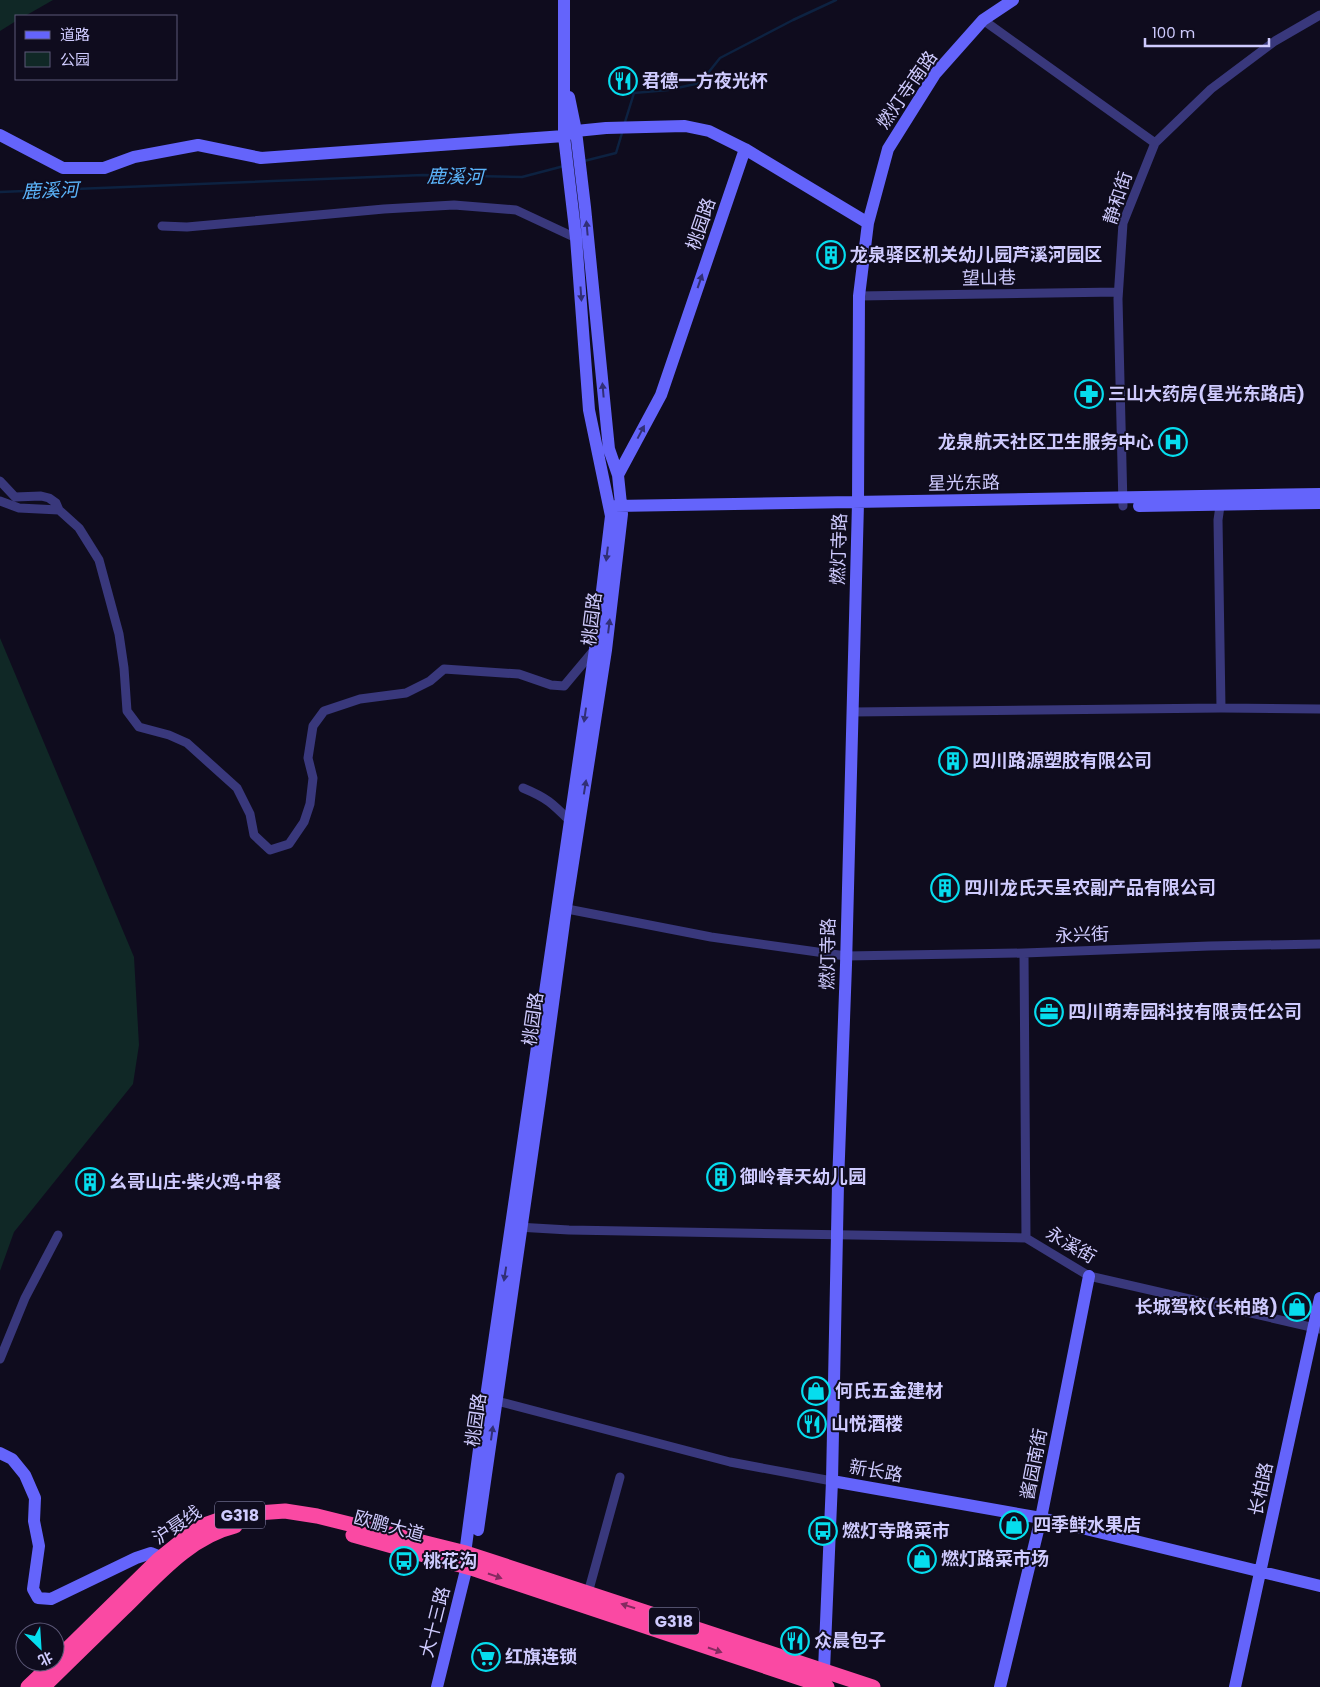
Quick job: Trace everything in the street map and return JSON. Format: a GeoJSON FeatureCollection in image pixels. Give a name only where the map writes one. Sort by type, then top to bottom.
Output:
{"type":"FeatureCollection","features":[{"type":"Feature","properties":{"kind":"highway","name":"沪聂线"},"geometry":{"type":"LineString","coordinates":[[65,1650],[161,1557],[189,1535],[207,1524],[245,1514],[285,1511],[317,1516],[468,1562]]}},
{"type":"Feature","properties":{"kind":"highway","name":"欧鹏大道"},"geometry":{"type":"LineString","coordinates":[[43,1687],[171,1563],[203,1538],[225,1528],[254,1522],[292,1520],[588,1593],[795,1675]]}},
{"type":"Feature","properties":{"kind":"highway","name":"欧鹏大道"},"geometry":{"type":"LineString","coordinates":[[468,1562],[795,1675],[824,1681],[873,1687]]}},
{"type":"Feature","properties":{"kind":"highway","name":"沪聂线"},"geometry":{"type":"LineString","coordinates":[[28,1687],[43,1672]]}},
{"type":"Feature","properties":{"kind":"street"},"geometry":{"type":"LineString","coordinates":[[561,908],[570,821],[616,510],[589,410],[576,238],[580,209],[563,70],[564,0]]}},
{"type":"Feature","properties":{"kind":"street","name":"燃灯寺南路"},"geometry":{"type":"LineString","coordinates":[[868,224],[888,149],[935,74],[983,20],[1012,0]]}},
{"type":"Feature","properties":{"kind":"street","name":"静和街"},"geometry":{"type":"LineString","coordinates":[[1122,502],[1118,292],[1123,223],[1155,142],[1211,89],[1275,40],[1320,16]]}},
{"type":"Feature","properties":{"kind":"street"},"geometry":{"type":"LineString","coordinates":[[983,20],[1155,142]]}},
{"type":"Feature","properties":{"kind":"street"},"geometry":{"type":"LineString","coordinates":[[0,135],[63,168],[104,168],[134,157],[198,145],[261,158],[570,134],[606,128],[686,126],[708,131],[745,149],[868,224]]}},
{"type":"Feature","properties":{"kind":"street","name":"桃园路"},"geometry":{"type":"LineString","coordinates":[[618,475],[661,395],[745,149]]}},
{"type":"Feature","properties":{"kind":"street"},"geometry":{"type":"LineString","coordinates":[[162,226],[187,227],[454,205],[516,210],[576,238]]}},
{"type":"Feature","properties":{"kind":"street","name":"桃园路"},"geometry":{"type":"LineString","coordinates":[[468,1562],[561,908],[606,650],[618,475],[609,449],[580,209]]}},
{"type":"Feature","properties":{"kind":"street","name":"燃灯寺路"},"geometry":{"type":"LineString","coordinates":[[824,1681],[832,1482],[840,1110],[846,956],[857,507],[859,296],[868,224]]}},
{"type":"Feature","properties":{"kind":"street","name":"望山巷"},"geometry":{"type":"LineString","coordinates":[[859,296],[1118,292]]}},
{"type":"Feature","properties":{"kind":"street"},"geometry":{"type":"LineString","coordinates":[[0,481],[15,497],[41,496],[50,498],[56,503],[59,510],[79,528],[99,560],[119,634],[127,711],[140,726],[187,743],[237,788],[250,814],[254,835],[270,850],[290,844],[304,822],[310,804],[312,778],[308,758],[313,726],[324,711],[360,699],[406,693],[430,681],[444,669],[519,674],[551,685],[564,686],[595,649]]}},
{"type":"Feature","properties":{"kind":"street","name":"星光东路"},"geometry":{"type":"LineString","coordinates":[[616,510],[1122,502],[1320,494]]}},
{"type":"Feature","properties":{"kind":"street"},"geometry":{"type":"LineString","coordinates":[[0,502],[19,508],[59,510]]}},
{"type":"Feature","properties":{"kind":"street","name":"星光东路"},"geometry":{"type":"LineString","coordinates":[[1122,502],[1220,506],[1320,503]]}},
{"type":"Feature","properties":{"kind":"street"},"geometry":{"type":"LineString","coordinates":[[1220,506],[1218,520],[1221,708]]}},
{"type":"Feature","properties":{"kind":"street"},"geometry":{"type":"LineString","coordinates":[[852,712],[1221,708],[1320,709]]}},
{"type":"Feature","properties":{"kind":"street"},"geometry":{"type":"LineString","coordinates":[[523,788],[551,802],[570,821]]}},
{"type":"Feature","properties":{"kind":"street","name":"永兴街"},"geometry":{"type":"LineString","coordinates":[[561,908],[711,937],[846,956],[1024,954],[1209,946],[1320,944]]}},
{"type":"Feature","properties":{"kind":"street"},"geometry":{"type":"LineString","coordinates":[[1024,954],[1026,1238]]}},
{"type":"Feature","properties":{"kind":"street","name":"永溪街"},"geometry":{"type":"LineString","coordinates":[[517,1227],[570,1230],[838,1233],[1026,1238],[1090,1276],[1317,1329]]}},
{"type":"Feature","properties":{"kind":"street"},"geometry":{"type":"LineString","coordinates":[[0,1359],[25,1298],[58,1235]]}},
{"type":"Feature","properties":{"kind":"street","name":"酱园南街"},"geometry":{"type":"LineString","coordinates":[[1000,1687],[1041,1518],[1090,1276]]}},
{"type":"Feature","properties":{"kind":"street","name":"长柏路"},"geometry":{"type":"LineString","coordinates":[[1235,1687],[1317,1329],[1320,1298]]}},
{"type":"Feature","properties":{"kind":"street","name":"新长路"},"geometry":{"type":"LineString","coordinates":[[491,1399],[730,1462],[832,1482],[1041,1518],[1320,1586]]}},
{"type":"Feature","properties":{"kind":"street"},"geometry":{"type":"LineString","coordinates":[[0,1453],[12,1459],[26,1475],[35,1498],[34,1521],[39,1546],[33,1589],[38,1598],[51,1600],[136,1558],[151,1553],[161,1557]]}},
{"type":"Feature","properties":{"kind":"street"},"geometry":{"type":"LineString","coordinates":[[588,1593],[620,1477]]}},
{"type":"Feature","properties":{"kind":"street","name":"大十三路"},"geometry":{"type":"LineString","coordinates":[[437,1687],[468,1562]]}},
{"type":"Feature","properties":{"kind":"green space"},"geometry":{"type":"Polygon","coordinates":[[[0,0],[53,0],[27,15],[15,15],[15,22],[0,31],[0,0]]]}},
{"type":"Feature","properties":{"kind":"green space"},"geometry":{"type":"Polygon","coordinates":[[[0,638],[134,957],[139,1045],[133,1084],[14,1232],[0,1271],[0,638]]]}},
{"type":"Feature","properties":{"kind":"waterway","name":"鹿溪河"},"geometry":{"type":"LineString","coordinates":[[625,122],[634,93],[668,90],[700,83],[720,58],[836,0]]}},
{"type":"Feature","properties":{"kind":"waterway","name":"鹿溪河"},"geometry":{"type":"LineString","coordinates":[[584,161],[616,153],[622,133]]}},
{"type":"Feature","properties":{"kind":"waterway","name":"鹿溪河"},"geometry":{"type":"LineString","coordinates":[[0,192],[423,175],[522,177],[564,166]]}},
{"type":"Feature","properties":{"kind":"place","name":"君德一方夜光杯"},"geometry":{"type":"Point","coordinates":[623,81]}},
{"type":"Feature","properties":{"kind":"place","name":"龙泉驿区机关幼儿园芦溪河园区"},"geometry":{"type":"Point","coordinates":[831,255]}},
{"type":"Feature","properties":{"kind":"place","name":"三山大药房(星光东路店)"},"geometry":{"type":"Point","coordinates":[1089,394]}},
{"type":"Feature","properties":{"kind":"place","name":"龙泉航天社区卫生服务中心"},"geometry":{"type":"Point","coordinates":[1173,442]}},
{"type":"Feature","properties":{"kind":"place","name":"四川路源塑胶有限公司"},"geometry":{"type":"Point","coordinates":[953,761]}},
{"type":"Feature","properties":{"kind":"place","name":"四川龙氏天呈农副产品有限公司"},"geometry":{"type":"Point","coordinates":[945,888]}},
{"type":"Feature","properties":{"kind":"place","name":"四川萌寿园科技有限责任公司"},"geometry":{"type":"Point","coordinates":[1049,1012]}},
{"type":"Feature","properties":{"kind":"place","name":"御岭春天幼儿园"},"geometry":{"type":"Point","coordinates":[721,1177]}},
{"type":"Feature","properties":{"kind":"place","name":"幺哥山庄·柴火鸡·中餐"},"geometry":{"type":"Point","coordinates":[90,1182]}},
{"type":"Feature","properties":{"kind":"place","name":"长城驾校(长柏路)"},"geometry":{"type":"Point","coordinates":[1297,1307]}},
{"type":"Feature","properties":{"kind":"place","name":"何氏五金建材"},"geometry":{"type":"Point","coordinates":[816,1391]}},
{"type":"Feature","properties":{"kind":"place","name":"山悦酒楼"},"geometry":{"type":"Point","coordinates":[812,1424]}},
{"type":"Feature","properties":{"kind":"place","name":"四季鲜水果店"},"geometry":{"type":"Point","coordinates":[1014,1525]}},
{"type":"Feature","properties":{"kind":"place","name":"燃灯寺路菜市"},"geometry":{"type":"Point","coordinates":[823,1531]}},
{"type":"Feature","properties":{"kind":"place","name":"燃灯路菜市场"},"geometry":{"type":"Point","coordinates":[922,1559]}},
{"type":"Feature","properties":{"kind":"place","name":"桃花沟"},"geometry":{"type":"Point","coordinates":[404,1561]}},
{"type":"Feature","properties":{"kind":"place","name":"众晨包子"},"geometry":{"type":"Point","coordinates":[795,1641]}},
{"type":"Feature","properties":{"kind":"place","name":"红旗连锁"},"geometry":{"type":"Point","coordinates":[486,1657]}}]}
